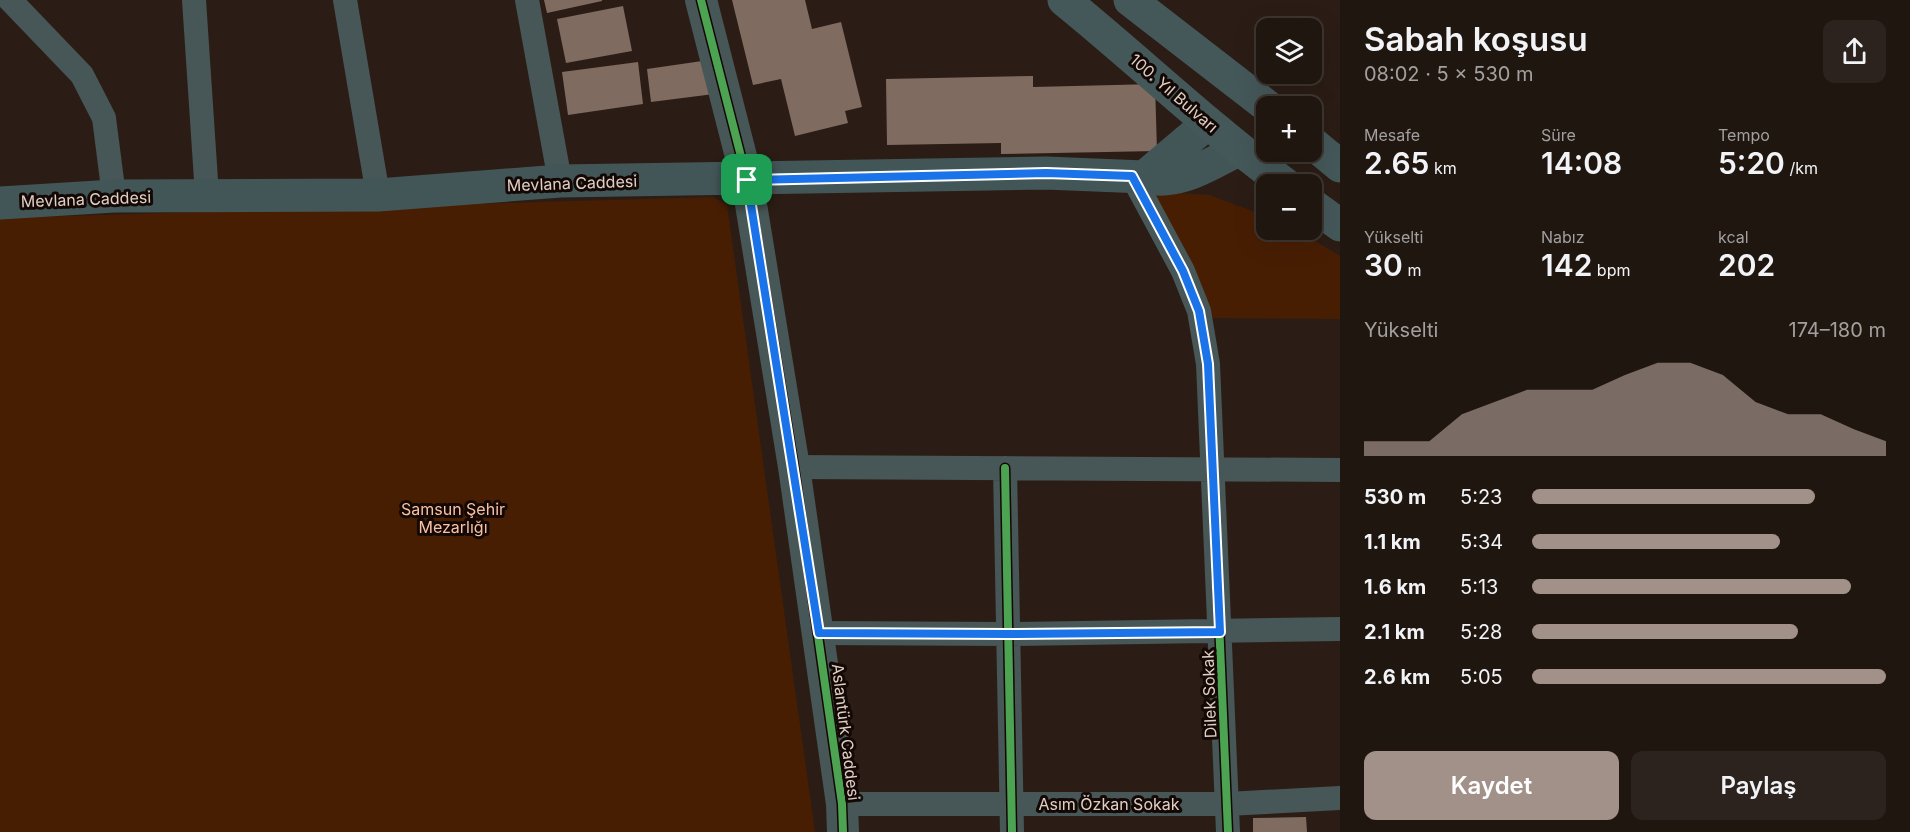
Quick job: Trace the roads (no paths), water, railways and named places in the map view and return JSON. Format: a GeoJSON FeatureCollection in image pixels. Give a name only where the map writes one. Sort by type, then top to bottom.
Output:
{"type":"FeatureCollection","features":[{"type":"Feature","properties":{"kind":"main road","name":"100. Yıl Bulvarı"},"geometry":{"type":"LineString","coordinates":[[1064,0],[1238,150],[1271,174]]}},
{"type":"Feature","properties":{"kind":"main road"},"geometry":{"type":"LineString","coordinates":[[1130,0],[1256,97]]}},
{"type":"Feature","properties":{"kind":"main road"},"geometry":{"type":"LineString","coordinates":[[1138,177],[1208,123],[1242,86]]}},
{"type":"Feature","properties":{"kind":"main road","name":"Mevlana Caddesi"},"geometry":{"type":"LineString","coordinates":[[0,203],[114,196],[378,195],[560,181],[747,180],[1046,173],[1138,177],[1158,181],[1182,177],[1238,150]]}},
{"type":"Feature","properties":{"kind":"main road"},"geometry":{"type":"LineString","coordinates":[[1322,151],[1340,166]]}},
{"type":"Feature","properties":{"kind":"main road"},"geometry":{"type":"LineString","coordinates":[[1322,212],[1340,225]]}},
{"type":"Feature","properties":{"kind":"street"},"geometry":{"type":"LineString","coordinates":[[0,12],[10,0],[81,75],[104,118],[114,196]]}},
{"type":"Feature","properties":{"kind":"street"},"geometry":{"type":"LineString","coordinates":[[194,0],[207,195]]}},
{"type":"Feature","properties":{"kind":"street"},"geometry":{"type":"LineString","coordinates":[[345,0],[378,195]]}},
{"type":"Feature","properties":{"kind":"street"},"geometry":{"type":"LineString","coordinates":[[527,0],[560,181]]}},
{"type":"Feature","properties":{"kind":"street","name":"Aslantürk Caddesi"},"geometry":{"type":"LineString","coordinates":[[701,0],[747,180],[819,633],[843,818]]}},
{"type":"Feature","properties":{"kind":"street","name":"Dilek Sokak"},"geometry":{"type":"LineString","coordinates":[[1138,177],[1183,271],[1199,311],[1208,364],[1228,832]]}},
{"type":"Feature","properties":{"kind":"street"},"geometry":{"type":"LineString","coordinates":[[794,467],[1340,470]]}},
{"type":"Feature","properties":{"kind":"street"},"geometry":{"type":"LineString","coordinates":[[1005,468],[1012,832]]}},
{"type":"Feature","properties":{"kind":"street"},"geometry":{"type":"LineString","coordinates":[[819,633],[1008,634],[1340,629]]}},
{"type":"Feature","properties":{"kind":"street","name":"Asım Özkan Sokak"},"geometry":{"type":"LineString","coordinates":[[843,818],[1012,803],[1227,804],[1340,798]]}},
{"type":"Feature","properties":{"kind":"park label","name":"Samsun Şehir Mezarlığı"},"geometry":{"type":"Point","coordinates":[453,518]}}]}
